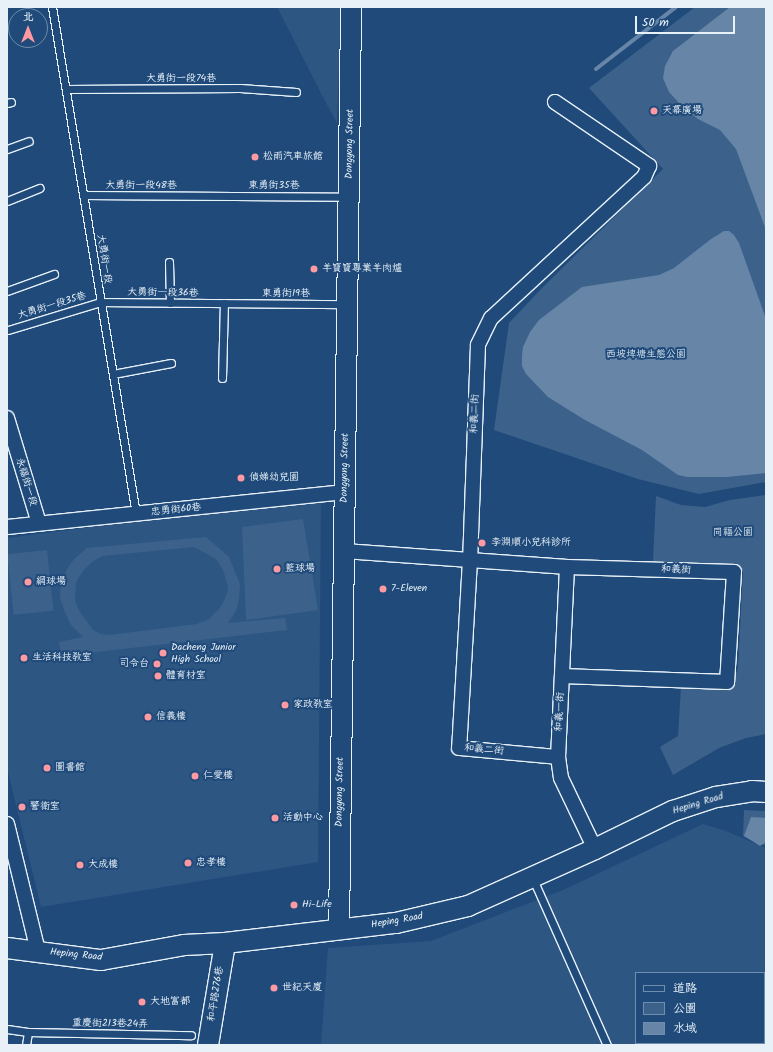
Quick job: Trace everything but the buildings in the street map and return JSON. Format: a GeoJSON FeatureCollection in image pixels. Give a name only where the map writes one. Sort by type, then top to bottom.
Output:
{"type":"FeatureCollection","features":[{"type":"Feature","properties":{"kind":"street","name":"Dongyong Street"},"geometry":{"type":"LineString","coordinates":[[339,929],[351,7]]}},
{"type":"Feature","properties":{"kind":"street","name":"和義二街"},"geometry":{"type":"LineString","coordinates":[[555,102],[649,166],[644,177],[491,318],[478,345],[470,560],[459,748],[558,757]]}},
{"type":"Feature","properties":{"kind":"street","name":"永福街一段"},"geometry":{"type":"LineString","coordinates":[[7,418],[39,523]]}},
{"type":"Feature","properties":{"kind":"street","name":"忠勇街60巷"},"geometry":{"type":"LineString","coordinates":[[7,527],[345,492]]}},
{"type":"Feature","properties":{"kind":"street","name":"和義街"},"geometry":{"type":"LineString","coordinates":[[344,551],[567,567],[734,572],[727,682],[562,676]]}},
{"type":"Feature","properties":{"kind":"street","name":"和義一街"},"geometry":{"type":"LineString","coordinates":[[567,567],[558,757],[560,778],[596,849]]}},
{"type":"Feature","properties":{"kind":"street","name":"Heping Road"},"geometry":{"type":"LineString","coordinates":[[7,948],[101,960],[184,945],[225,943],[396,923],[468,906],[596,849],[673,811],[716,797],[752,790],[766,792]]}},
{"type":"Feature","properties":{"kind":"street"},"geometry":{"type":"LineString","coordinates":[[7,824],[38,951]]}},
{"type":"Feature","properties":{"kind":"street","name":"和平路276巷"},"geometry":{"type":"LineString","coordinates":[[199,1040],[225,943]]}},
{"type":"Feature","properties":{"kind":"lane","name":"大勇街一段"},"geometry":{"type":"LineString","coordinates":[[52,7],[136,514]]}},
{"type":"Feature","properties":{"kind":"lane","name":"大勇街一段74巷"},"geometry":{"type":"LineString","coordinates":[[66,89],[240,88],[296,92]]}},
{"type":"Feature","properties":{"kind":"lane"},"geometry":{"type":"LineString","coordinates":[[7,149],[29,141]]}},
{"type":"Feature","properties":{"kind":"lane"},"geometry":{"type":"LineString","coordinates":[[7,201],[40,188]]}},
{"type":"Feature","properties":{"kind":"lane","name":"大勇街一段48巷"},"geometry":{"type":"LineString","coordinates":[[84,196],[199,196]]}},
{"type":"Feature","properties":{"kind":"lane","name":"東勇街35巷"},"geometry":{"type":"LineString","coordinates":[[199,196],[349,197]]}},
{"type":"Feature","properties":{"kind":"lane"},"geometry":{"type":"LineString","coordinates":[[169,262],[170,303]]}},
{"type":"Feature","properties":{"kind":"lane"},"geometry":{"type":"LineString","coordinates":[[7,291],[54,274]]}},
{"type":"Feature","properties":{"kind":"lane","name":"大勇街一段36巷"},"geometry":{"type":"LineString","coordinates":[[101,302],[224,303]]}},
{"type":"Feature","properties":{"kind":"lane","name":"大勇街一段35巷"},"geometry":{"type":"LineString","coordinates":[[8,330],[101,302]]}},
{"type":"Feature","properties":{"kind":"lane"},"geometry":{"type":"LineString","coordinates":[[222,378],[224,303]]}},
{"type":"Feature","properties":{"kind":"lane","name":"東勇街19巷"},"geometry":{"type":"LineString","coordinates":[[224,303],[348,304]]}},
{"type":"Feature","properties":{"kind":"lane"},"geometry":{"type":"LineString","coordinates":[[113,374],[170,363]]}},
{"type":"Feature","properties":{"kind":"lane"},"geometry":{"type":"LineString","coordinates":[[532,877],[607,1045]]}},
{"type":"Feature","properties":{"kind":"lane","name":"重慶街213巷24弄"},"geometry":{"type":"LineString","coordinates":[[7,1029],[28,1032],[199,1040]]}},
{"type":"Feature","properties":{"kind":"lane"},"geometry":{"type":"LineString","coordinates":[[26,1045],[28,1032]]}},
{"type":"Feature","properties":{"kind":"shaded area"},"geometry":{"type":"Polygon","coordinates":[[[277,7],[341,7],[337,123],[324,99],[277,7]]]}},
{"type":"Feature","properties":{"kind":"shaded area","name":"Dacheng Junior High School"},"geometry":{"type":"Polygon","coordinates":[[[321,497],[318,862],[41,907],[7,768],[7,538],[321,497]]]}},
{"type":"Feature","properties":{"kind":"shaded area"},"geometry":{"type":"Polygon","coordinates":[[[703,824],[726,831],[766,848],[766,1045],[321,1045],[328,948],[431,941],[563,890],[703,824]]]}},
{"type":"Feature","properties":{"kind":"green space","name":"西坡埤塘生態公園"},"geometry":{"type":"Polygon","coordinates":[[[695,7],[766,7],[766,482],[699,494],[638,479],[494,430],[509,323],[542,288],[663,169],[589,88],[695,7]]]}},
{"type":"Feature","properties":{"kind":"green space","name":"同福公園"},"geometry":{"type":"Polygon","coordinates":[[[766,495],[766,734],[746,738],[719,748],[673,775],[660,747],[678,736],[681,687],[715,689],[732,685],[738,668],[743,571],[739,566],[653,561],[656,496],[681,505],[705,507],[730,500],[766,495]]]}},
{"type":"Feature","properties":{"kind":"green space","name":"籃球場"},"geometry":{"type":"Polygon","coordinates":[[[303,519],[318,610],[246,620],[242,527],[303,519]]]}},
{"type":"Feature","properties":{"kind":"green space"},"geometry":{"type":"Polygon","coordinates":[[[206,537],[229,557],[240,584],[239,599],[236,611],[228,623],[285,618],[287,630],[62,656],[59,642],[83,637],[71,625],[64,610],[60,597],[61,583],[67,569],[74,559],[87,548],[206,537]],[[194,547],[102,556],[92,562],[83,571],[76,582],[75,601],[80,612],[93,630],[101,634],[110,635],[197,624],[209,619],[219,609],[228,590],[223,570],[216,559],[194,547]]]}},
{"type":"Feature","properties":{"kind":"green space","name":"網球場"},"geometry":{"type":"Polygon","coordinates":[[[47,550],[53,611],[14,615],[7,554],[47,550]]]}},
{"type":"Feature","properties":{"kind":"green space"},"geometry":{"type":"Polygon","coordinates":[[[744,810],[766,811],[766,846],[743,836],[744,810]]]}},
{"type":"Feature","properties":{"kind":"water"},"geometry":{"type":"Polygon","coordinates":[[[730,7],[766,7],[766,230],[736,149],[720,130],[698,119],[681,105],[669,92],[663,78],[665,66],[673,51],[730,7]]]}},
{"type":"Feature","properties":{"kind":"water"},"geometry":{"type":"Polygon","coordinates":[[[724,231],[729,231],[734,235],[739,243],[766,319],[766,473],[727,477],[687,477],[678,475],[642,450],[585,420],[548,397],[526,374],[522,366],[523,347],[530,332],[539,320],[582,287],[659,275],[674,268],[711,239],[724,231]]]}},
{"type":"Feature","properties":{"kind":"water"},"geometry":{"type":"Polygon","coordinates":[[[751,817],[766,818],[766,842],[760,846],[744,836],[751,817]]]}},
{"type":"Feature","properties":{"kind":"waterway"},"geometry":{"type":"LineString","coordinates":[[596,69],[676,7]]}},
{"type":"Feature","properties":{"kind":"place","name":"天幕廣場"},"geometry":{"type":"Point","coordinates":[654,111]}},
{"type":"Feature","properties":{"kind":"place","name":"松雨汽車旅館"},"geometry":{"type":"Point","coordinates":[255,157]}},
{"type":"Feature","properties":{"kind":"place","name":"羊寶寶專業羊肉爐"},"geometry":{"type":"Point","coordinates":[314,269]}},
{"type":"Feature","properties":{"kind":"place","name":"偵娣幼兒園"},"geometry":{"type":"Point","coordinates":[241,478]}},
{"type":"Feature","properties":{"kind":"place","name":"李淵順小兒科診所"},"geometry":{"type":"Point","coordinates":[482,543]}},
{"type":"Feature","properties":{"kind":"place","name":"籃球場"},"geometry":{"type":"Point","coordinates":[277,569]}},
{"type":"Feature","properties":{"kind":"place","name":"網球場"},"geometry":{"type":"Point","coordinates":[28,582]}},
{"type":"Feature","properties":{"kind":"place","name":"7-Eleven"},"geometry":{"type":"Point","coordinates":[383,589]}},
{"type":"Feature","properties":{"kind":"place","name":"Dacheng Junior High School"},"geometry":{"type":"Point","coordinates":[163,653]}},
{"type":"Feature","properties":{"kind":"place","name":"生活科技教室"},"geometry":{"type":"Point","coordinates":[24,658]}},
{"type":"Feature","properties":{"kind":"place","name":"司令台"},"geometry":{"type":"Point","coordinates":[157,664]}},
{"type":"Feature","properties":{"kind":"place","name":"體育材室"},"geometry":{"type":"Point","coordinates":[158,676]}},
{"type":"Feature","properties":{"kind":"place","name":"家政教室"},"geometry":{"type":"Point","coordinates":[285,705]}},
{"type":"Feature","properties":{"kind":"place","name":"信義樓"},"geometry":{"type":"Point","coordinates":[148,717]}},
{"type":"Feature","properties":{"kind":"place","name":"圖書館"},"geometry":{"type":"Point","coordinates":[47,768]}},
{"type":"Feature","properties":{"kind":"place","name":"仁愛樓"},"geometry":{"type":"Point","coordinates":[195,776]}},
{"type":"Feature","properties":{"kind":"place","name":"警衛室"},"geometry":{"type":"Point","coordinates":[22,807]}},
{"type":"Feature","properties":{"kind":"place","name":"活動中心"},"geometry":{"type":"Point","coordinates":[275,818]}},
{"type":"Feature","properties":{"kind":"place","name":"忠孝樓"},"geometry":{"type":"Point","coordinates":[188,863]}},
{"type":"Feature","properties":{"kind":"place","name":"大成樓"},"geometry":{"type":"Point","coordinates":[80,865]}},
{"type":"Feature","properties":{"kind":"place","name":"Hi-Life"},"geometry":{"type":"Point","coordinates":[294,905]}},
{"type":"Feature","properties":{"kind":"place","name":"世紀天廈"},"geometry":{"type":"Point","coordinates":[274,988]}},
{"type":"Feature","properties":{"kind":"place","name":"大地富都"},"geometry":{"type":"Point","coordinates":[142,1002]}}]}
